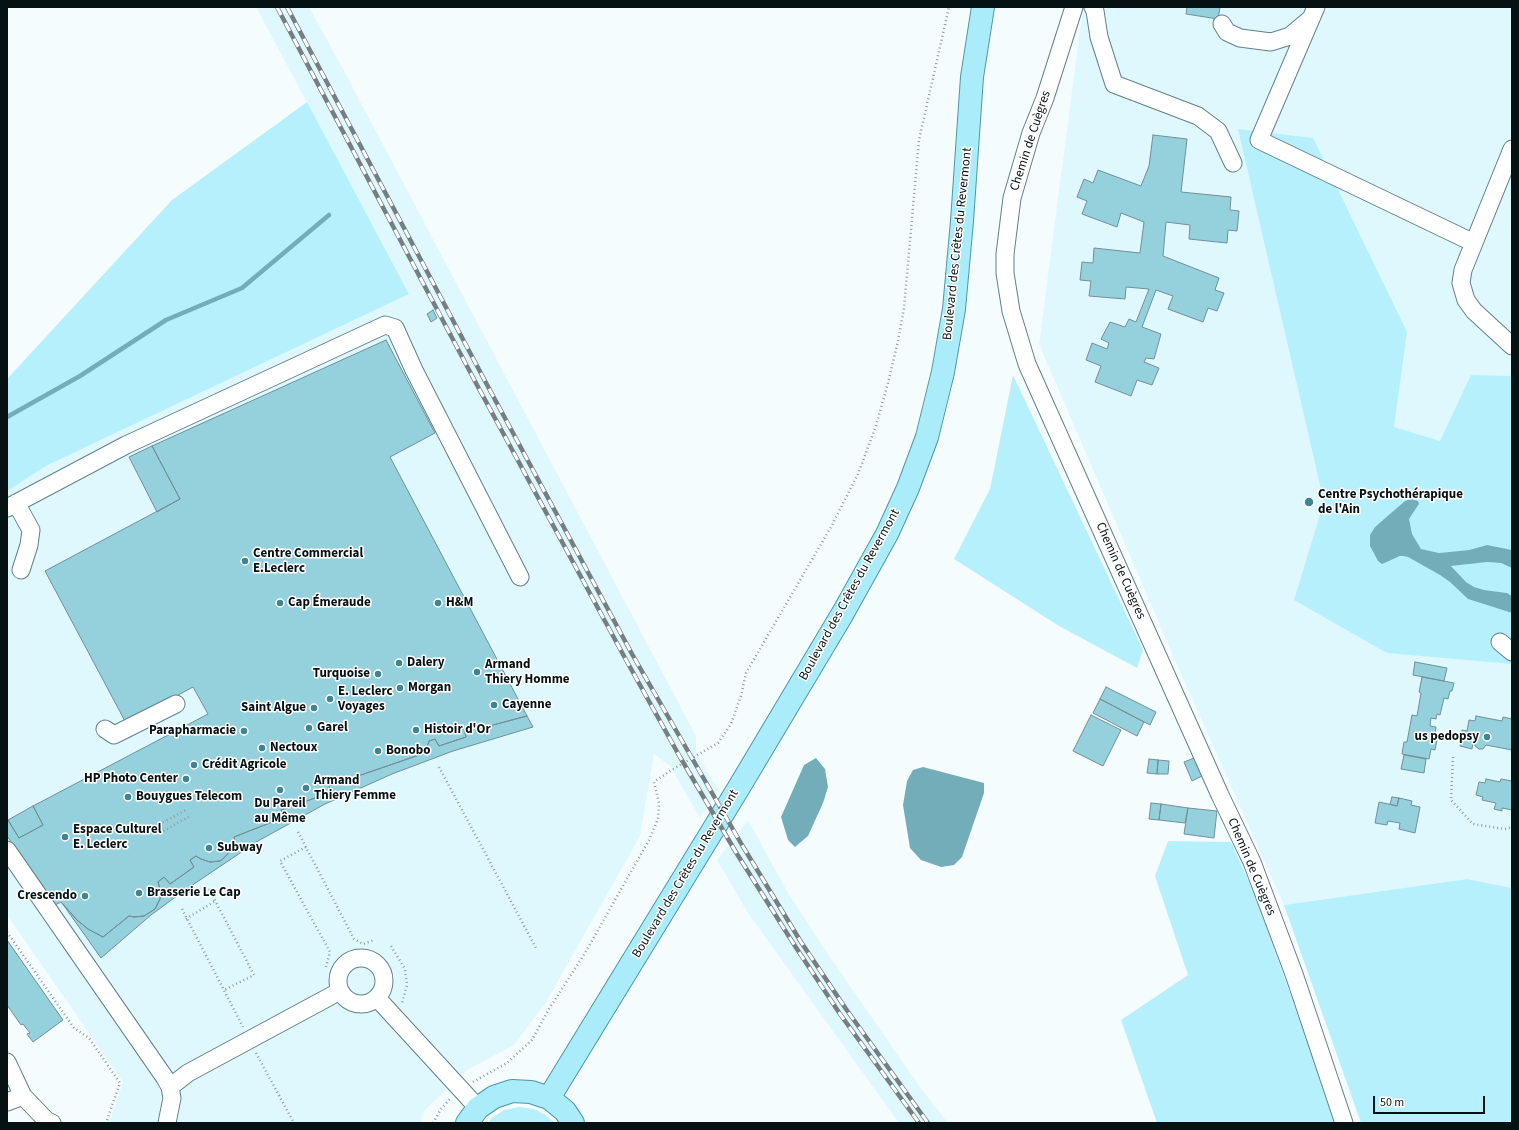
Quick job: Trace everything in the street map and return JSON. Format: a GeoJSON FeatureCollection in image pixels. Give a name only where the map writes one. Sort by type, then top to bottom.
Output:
{"type":"FeatureCollection","features":[{"type":"Feature","properties":{"kind":"main road","name":"Boulevard des Crêtes du Revermont"},"geometry":{"type":"LineString","coordinates":[[549,1098],[738,789],[843,613],[887,534],[908,488],[927,437],[943,372],[954,309],[972,77],[983,7]]}},
{"type":"Feature","properties":{"kind":"main road"},"geometry":{"type":"LineString","coordinates":[[473,1115],[494,1097],[512,1091],[531,1092],[549,1098],[565,1111],[573,1123]]}},
{"type":"Feature","properties":{"kind":"street","name":"Chemin de Cuègres"},"geometry":{"type":"LineString","coordinates":[[1074,7],[1031,133],[1012,198],[1005,266],[1011,311],[1027,364],[1252,862],[1294,974],[1344,1123]]}},
{"type":"Feature","properties":{"kind":"street"},"geometry":{"type":"LineString","coordinates":[[1092,7],[1095,11],[1099,37],[1114,84],[1198,116],[1218,130],[1233,163]]}},
{"type":"Feature","properties":{"kind":"street"},"geometry":{"type":"LineString","coordinates":[[1222,24],[1227,32],[1240,38],[1271,42],[1290,36],[1313,13]]}},
{"type":"Feature","properties":{"kind":"street"},"geometry":{"type":"LineString","coordinates":[[1313,13],[1259,140],[1474,243]]}},
{"type":"Feature","properties":{"kind":"street"},"geometry":{"type":"LineString","coordinates":[[1512,149],[1462,270],[1461,283],[1466,300],[1474,311],[1512,346]]}},
{"type":"Feature","properties":{"kind":"street"},"geometry":{"type":"LineString","coordinates":[[20,570],[29,545],[31,530],[12,505],[126,446],[385,325],[395,328],[414,370],[520,577]]}},
{"type":"Feature","properties":{"kind":"street"},"geometry":{"type":"LineString","coordinates":[[105,729],[114,735],[176,704]]}},
{"type":"Feature","properties":{"kind":"street"},"geometry":{"type":"LineString","coordinates":[[7,850],[170,1087],[172,1098],[167,1123]]}},
{"type":"Feature","properties":{"kind":"street"},"geometry":{"type":"LineString","coordinates":[[356,958],[364,958],[372,960],[383,969],[384,986],[377,998],[368,1003],[360,1004],[345,998],[340,991],[338,976],[342,968],[349,961],[356,958]]}},
{"type":"Feature","properties":{"kind":"street"},"geometry":{"type":"LineString","coordinates":[[170,1087],[188,1073],[340,991]]}},
{"type":"Feature","properties":{"kind":"street"},"geometry":{"type":"LineString","coordinates":[[377,998],[461,1090],[473,1115]]}},
{"type":"Feature","properties":{"kind":"street"},"geometry":{"type":"LineString","coordinates":[[7,1062],[23,1096],[47,1121],[52,1123]]}},
{"type":"Feature","properties":{"kind":"street"},"geometry":{"type":"LineString","coordinates":[[7,1102],[23,1096]]}},
{"type":"Feature","properties":{"kind":"path"},"geometry":{"type":"LineString","coordinates":[[433,1123],[441,1109],[461,1090],[507,1063],[532,1040],[549,1009],[585,953],[649,840],[658,819],[659,803],[654,782],[718,742],[731,724],[741,696],[746,673],[831,527],[858,474],[876,426],[898,341],[904,308],[919,140],[949,7]]}},
{"type":"Feature","properties":{"kind":"path"},"geometry":{"type":"LineString","coordinates":[[1453,756],[1451,800],[1472,824],[1505,829],[1512,827]]}},
{"type":"Feature","properties":{"kind":"path"},"geometry":{"type":"LineString","coordinates":[[439,767],[536,948]]}},
{"type":"Feature","properties":{"kind":"path"},"geometry":{"type":"LineString","coordinates":[[156,826],[186,810]]}},
{"type":"Feature","properties":{"kind":"path"},"geometry":{"type":"LineString","coordinates":[[160,833],[190,816]]}},
{"type":"Feature","properties":{"kind":"path"},"geometry":{"type":"LineString","coordinates":[[298,832],[354,939],[363,944],[374,940]]}},
{"type":"Feature","properties":{"kind":"path"},"geometry":{"type":"LineString","coordinates":[[306,847],[280,862],[330,952],[326,967]]}},
{"type":"Feature","properties":{"kind":"path"},"geometry":{"type":"LineString","coordinates":[[209,889],[254,975],[224,990]]}},
{"type":"Feature","properties":{"kind":"path"},"geometry":{"type":"LineString","coordinates":[[186,918],[215,901]]}},
{"type":"Feature","properties":{"kind":"path"},"geometry":{"type":"LineString","coordinates":[[182,909],[249,1040],[294,1123]]}},
{"type":"Feature","properties":{"kind":"path"},"geometry":{"type":"LineString","coordinates":[[7,932],[74,1028],[89,1038],[120,1083],[106,1123]]}},
{"type":"Feature","properties":{"kind":"path"},"geometry":{"type":"LineString","coordinates":[[392,946],[405,969],[407,985],[402,1005]]}},
{"type":"Feature","properties":{"kind":"shaded area","name":"Cap Émeraude"},"geometry":{"type":"Polygon","coordinates":[[[256,7],[309,7],[696,736],[696,752],[718,790],[700,818],[670,766],[654,754],[640,836],[546,1002],[514,1045],[467,1070],[424,1111],[421,1123],[109,1123],[123,1082],[7,915],[7,491],[48,465],[409,294],[256,7]]]}},
{"type":"Feature","properties":{"kind":"shaded area","name":"Centre Psychothérapique de l'Ain"},"geometry":{"type":"Polygon","coordinates":[[[1083,7],[1512,7],[1512,888],[1467,879],[1284,905],[1175,660],[1039,344],[1083,7]]]}},
{"type":"Feature","properties":{"kind":"shaded area"},"geometry":{"type":"Polygon","coordinates":[[[307,102],[409,294],[48,465],[7,491],[7,379],[172,200],[307,102]]]}},
{"type":"Feature","properties":{"kind":"shaded area"},"geometry":{"type":"Polygon","coordinates":[[[1238,129],[1313,138],[1407,332],[1394,427],[1440,441],[1471,375],[1512,376],[1512,550],[1487,545],[1469,550],[1439,553],[1420,549],[1412,534],[1409,519],[1419,505],[1390,515],[1375,527],[1370,535],[1370,546],[1378,561],[1403,556],[1408,557],[1450,582],[1468,599],[1512,613],[1512,664],[1387,653],[1294,600],[1324,502],[1238,129]]]}},
{"type":"Feature","properties":{"kind":"shaded area"},"geometry":{"type":"Polygon","coordinates":[[[1013,375],[1143,650],[1137,668],[1059,626],[954,559],[990,489],[1013,375]]]}},
{"type":"Feature","properties":{"kind":"shaded area"},"geometry":{"type":"Polygon","coordinates":[[[1411,499],[1418,501],[1419,504],[1409,519],[1412,534],[1421,549],[1439,553],[1469,550],[1487,545],[1512,550],[1512,568],[1501,563],[1487,562],[1451,566],[1466,582],[1474,587],[1507,593],[1512,596],[1512,613],[1468,599],[1440,575],[1408,557],[1400,556],[1382,564],[1378,561],[1370,546],[1370,535],[1375,527],[1405,501],[1411,499]]]}},
{"type":"Feature","properties":{"kind":"shaded area"},"geometry":{"type":"Polygon","coordinates":[[[1487,562],[1501,563],[1512,568],[1512,596],[1507,593],[1474,587],[1466,582],[1451,565],[1487,562]]]}},
{"type":"Feature","properties":{"kind":"shaded area"},"geometry":{"type":"Polygon","coordinates":[[[816,758],[825,769],[828,787],[823,803],[808,836],[795,847],[788,840],[781,817],[804,765],[816,758]]]}},
{"type":"Feature","properties":{"kind":"shaded area"},"geometry":{"type":"Polygon","coordinates":[[[923,767],[984,783],[984,793],[962,857],[954,865],[941,867],[921,860],[910,848],[903,805],[907,781],[913,770],[923,767]]]}},
{"type":"Feature","properties":{"kind":"shaded area"},"geometry":{"type":"Polygon","coordinates":[[[748,820],[788,893],[830,957],[922,1090],[948,1123],[899,1123],[748,913],[717,860],[748,820]]]}},
{"type":"Feature","properties":{"kind":"shaded area"},"geometry":{"type":"Polygon","coordinates":[[[1168,841],[1231,842],[1256,897],[1336,1123],[1157,1123],[1121,1020],[1188,975],[1155,876],[1168,841]]]}},
{"type":"Feature","properties":{"kind":"shaded area"},"geometry":{"type":"Polygon","coordinates":[[[1467,879],[1512,888],[1512,1123],[1361,1123],[1284,905],[1467,879]]]}},
{"type":"Feature","properties":{"kind":"shaded area"},"geometry":{"type":"Polygon","coordinates":[[[519,1107],[534,1109],[547,1116],[554,1123],[488,1123],[492,1118],[504,1110],[519,1107]]]}},
{"type":"Feature","properties":{"kind":"building"},"geometry":{"type":"Polygon","coordinates":[[[1187,7],[1220,7],[1218,19],[1186,14],[1187,7]]]}},
{"type":"Feature","properties":{"kind":"building"},"geometry":{"type":"Polygon","coordinates":[[[1153,135],[1187,139],[1181,192],[1231,197],[1230,210],[1239,211],[1237,231],[1228,230],[1227,243],[1189,239],[1190,225],[1166,222],[1163,256],[1219,278],[1215,290],[1224,293],[1217,311],[1208,308],[1203,322],[1168,309],[1173,296],[1156,290],[1142,327],[1161,334],[1154,359],[1146,358],[1144,362],[1159,368],[1152,385],[1137,380],[1131,396],[1095,382],[1101,366],[1086,360],[1092,343],[1107,349],[1109,343],[1101,339],[1110,322],[1125,327],[1129,319],[1136,322],[1149,289],[1126,287],[1125,299],[1089,296],[1091,281],[1080,280],[1082,262],[1093,263],[1094,248],[1140,253],[1144,222],[1121,213],[1117,227],[1082,214],[1087,201],[1077,197],[1084,179],[1093,183],[1098,170],[1141,186],[1149,166],[1153,135]]]}},
{"type":"Feature","properties":{"kind":"building"},"geometry":{"type":"Polygon","coordinates":[[[433,310],[437,318],[431,322],[427,314],[433,310]]]}},
{"type":"Feature","properties":{"kind":"building"},"geometry":{"type":"Polygon","coordinates":[[[386,340],[435,433],[390,457],[527,716],[478,729],[471,726],[464,729],[466,737],[439,746],[435,739],[429,741],[422,754],[329,786],[332,792],[281,810],[285,817],[234,837],[235,841],[231,850],[220,861],[210,862],[196,856],[190,860],[194,867],[170,884],[164,877],[158,882],[161,893],[155,909],[144,916],[129,916],[103,937],[88,929],[77,920],[61,902],[55,905],[7,836],[7,820],[19,838],[43,825],[33,806],[208,714],[193,687],[126,723],[45,571],[180,499],[152,446],[386,340]]]}},
{"type":"Feature","properties":{"kind":"building"},"geometry":{"type":"Polygon","coordinates":[[[152,446],[180,499],[157,512],[129,457],[152,446]]]}},
{"type":"Feature","properties":{"kind":"building"},"geometry":{"type":"Polygon","coordinates":[[[1415,662],[1447,668],[1444,681],[1413,675],[1415,662]]]}},
{"type":"Feature","properties":{"kind":"building"},"geometry":{"type":"Polygon","coordinates":[[[1422,677],[1454,683],[1448,699],[1444,698],[1440,715],[1437,714],[1436,719],[1431,718],[1430,726],[1436,727],[1435,734],[1438,735],[1435,750],[1431,749],[1429,759],[1402,754],[1404,742],[1407,742],[1412,715],[1417,716],[1422,677]]]}},
{"type":"Feature","properties":{"kind":"building"},"geometry":{"type":"Polygon","coordinates":[[[1106,687],[1156,712],[1150,725],[1100,699],[1106,687]]]}},
{"type":"Feature","properties":{"kind":"building"},"geometry":{"type":"Polygon","coordinates":[[[1100,699],[1144,722],[1137,736],[1093,713],[1100,699]]]}},
{"type":"Feature","properties":{"kind":"building"},"geometry":{"type":"Polygon","coordinates":[[[1091,715],[1121,730],[1103,766],[1073,751],[1091,715]]]}},
{"type":"Feature","properties":{"kind":"building"},"geometry":{"type":"Polygon","coordinates":[[[527,716],[533,727],[453,751],[392,774],[325,804],[258,841],[185,890],[151,915],[101,958],[62,903],[77,920],[88,929],[103,937],[129,916],[144,916],[155,909],[161,893],[158,882],[164,877],[170,884],[194,867],[190,860],[196,856],[210,862],[220,861],[231,850],[235,841],[234,837],[285,817],[281,810],[332,792],[329,786],[422,754],[429,741],[435,739],[439,746],[466,737],[464,729],[471,726],[478,729],[527,716]]]}},
{"type":"Feature","properties":{"kind":"building","name":"us pedopsy"},"geometry":{"type":"Polygon","coordinates":[[[1476,716],[1502,721],[1503,717],[1512,719],[1512,750],[1486,745],[1483,749],[1479,749],[1473,742],[1472,749],[1460,746],[1462,730],[1467,731],[1469,720],[1475,721],[1476,716]]]}},
{"type":"Feature","properties":{"kind":"building"},"geometry":{"type":"Polygon","coordinates":[[[1404,755],[1426,759],[1424,773],[1401,769],[1404,755]]]}},
{"type":"Feature","properties":{"kind":"building"},"geometry":{"type":"Polygon","coordinates":[[[1194,758],[1202,776],[1192,781],[1184,762],[1194,758]]]}},
{"type":"Feature","properties":{"kind":"building"},"geometry":{"type":"Polygon","coordinates":[[[1149,759],[1158,760],[1157,774],[1147,773],[1149,759]]]}},
{"type":"Feature","properties":{"kind":"building"},"geometry":{"type":"Polygon","coordinates":[[[1158,760],[1169,761],[1168,774],[1157,774],[1158,760]]]}},
{"type":"Feature","properties":{"kind":"building"},"geometry":{"type":"Polygon","coordinates":[[[1486,779],[1500,782],[1501,779],[1512,781],[1512,810],[1502,808],[1502,811],[1494,809],[1496,803],[1482,800],[1483,797],[1476,795],[1479,782],[1485,783],[1486,779]]]}},
{"type":"Feature","properties":{"kind":"building"},"geometry":{"type":"Polygon","coordinates":[[[1392,797],[1399,798],[1397,806],[1390,804],[1392,797]]]}},
{"type":"Feature","properties":{"kind":"building"},"geometry":{"type":"Polygon","coordinates":[[[1399,798],[1412,801],[1411,805],[1420,807],[1415,833],[1399,829],[1400,823],[1388,821],[1387,825],[1375,823],[1379,802],[1397,806],[1399,798]]]}},
{"type":"Feature","properties":{"kind":"building"},"geometry":{"type":"Polygon","coordinates":[[[1151,803],[1161,804],[1159,820],[1149,819],[1151,803]]]}},
{"type":"Feature","properties":{"kind":"building"},"geometry":{"type":"Polygon","coordinates":[[[1161,804],[1188,808],[1185,823],[1159,820],[1161,804]]]}},
{"type":"Feature","properties":{"kind":"building"},"geometry":{"type":"Polygon","coordinates":[[[33,806],[43,825],[19,838],[8,820],[33,806]]]}},
{"type":"Feature","properties":{"kind":"building"},"geometry":{"type":"Polygon","coordinates":[[[1188,808],[1217,811],[1214,838],[1184,834],[1188,808]]]}},
{"type":"Feature","properties":{"kind":"building"},"geometry":{"type":"Polygon","coordinates":[[[7,940],[63,1020],[33,1042],[27,1034],[30,1033],[23,1024],[21,1025],[7,1005],[7,940]]]}},
{"type":"Feature","properties":{"kind":"waterway"},"geometry":{"type":"LineString","coordinates":[[7,417],[80,376],[166,320],[242,288],[329,215]]}},
{"type":"Feature","properties":{"kind":"railway"},"geometry":{"type":"LineString","coordinates":[[277,7],[477,385],[680,757],[737,854],[795,946],[840,1014],[919,1123]]}},
{"type":"Feature","properties":{"kind":"railway"},"geometry":{"type":"LineString","coordinates":[[287,7],[485,381],[632,654],[742,845],[801,942],[846,1009],[928,1123]]}},
{"type":"Feature","properties":{"kind":"place","name":"Centre Psychothérapique de l'Ain"},"geometry":{"type":"Point","coordinates":[1309,502]}},
{"type":"Feature","properties":{"kind":"place","name":"Centre Commercial E.Leclerc"},"geometry":{"type":"Point","coordinates":[245,561]}},
{"type":"Feature","properties":{"kind":"place","name":"Cap Émeraude"},"geometry":{"type":"Point","coordinates":[280,603]}},
{"type":"Feature","properties":{"kind":"place","name":"H&M"},"geometry":{"type":"Point","coordinates":[438,603]}},
{"type":"Feature","properties":{"kind":"place","name":"Dalery"},"geometry":{"type":"Point","coordinates":[399,663]}},
{"type":"Feature","properties":{"kind":"place","name":"Armand Thiery Homme"},"geometry":{"type":"Point","coordinates":[477,672]}},
{"type":"Feature","properties":{"kind":"place","name":"Turquoise"},"geometry":{"type":"Point","coordinates":[378,674]}},
{"type":"Feature","properties":{"kind":"place","name":"Morgan"},"geometry":{"type":"Point","coordinates":[400,688]}},
{"type":"Feature","properties":{"kind":"place","name":"E. Leclerc Voyages"},"geometry":{"type":"Point","coordinates":[330,699]}},
{"type":"Feature","properties":{"kind":"place","name":"Cayenne"},"geometry":{"type":"Point","coordinates":[494,705]}},
{"type":"Feature","properties":{"kind":"place","name":"Saint Algue"},"geometry":{"type":"Point","coordinates":[314,708]}},
{"type":"Feature","properties":{"kind":"place","name":"Garel"},"geometry":{"type":"Point","coordinates":[309,728]}},
{"type":"Feature","properties":{"kind":"place","name":"Histoir d'Or"},"geometry":{"type":"Point","coordinates":[416,730]}},
{"type":"Feature","properties":{"kind":"place","name":"Parapharmacie"},"geometry":{"type":"Point","coordinates":[244,731]}},
{"type":"Feature","properties":{"kind":"place","name":"us pedopsy"},"geometry":{"type":"Point","coordinates":[1487,737]}},
{"type":"Feature","properties":{"kind":"place","name":"Nectoux"},"geometry":{"type":"Point","coordinates":[262,748]}},
{"type":"Feature","properties":{"kind":"place","name":"Bonobo"},"geometry":{"type":"Point","coordinates":[378,751]}},
{"type":"Feature","properties":{"kind":"place","name":"Crédit Agricole"},"geometry":{"type":"Point","coordinates":[194,765]}},
{"type":"Feature","properties":{"kind":"place","name":"HP Photo Center"},"geometry":{"type":"Point","coordinates":[186,779]}},
{"type":"Feature","properties":{"kind":"place","name":"Armand Thiery Femme"},"geometry":{"type":"Point","coordinates":[306,788]}},
{"type":"Feature","properties":{"kind":"place","name":"Du Pareil au Même"},"geometry":{"type":"Point","coordinates":[280,790]}},
{"type":"Feature","properties":{"kind":"place","name":"Bouygues Telecom"},"geometry":{"type":"Point","coordinates":[128,797]}},
{"type":"Feature","properties":{"kind":"place","name":"Espace Culturel E. Leclerc"},"geometry":{"type":"Point","coordinates":[65,837]}},
{"type":"Feature","properties":{"kind":"place","name":"Subway"},"geometry":{"type":"Point","coordinates":[209,848]}},
{"type":"Feature","properties":{"kind":"place","name":"Brasserie Le Cap"},"geometry":{"type":"Point","coordinates":[139,893]}},
{"type":"Feature","properties":{"kind":"place","name":"Crescendo"},"geometry":{"type":"Point","coordinates":[85,896]}}]}
